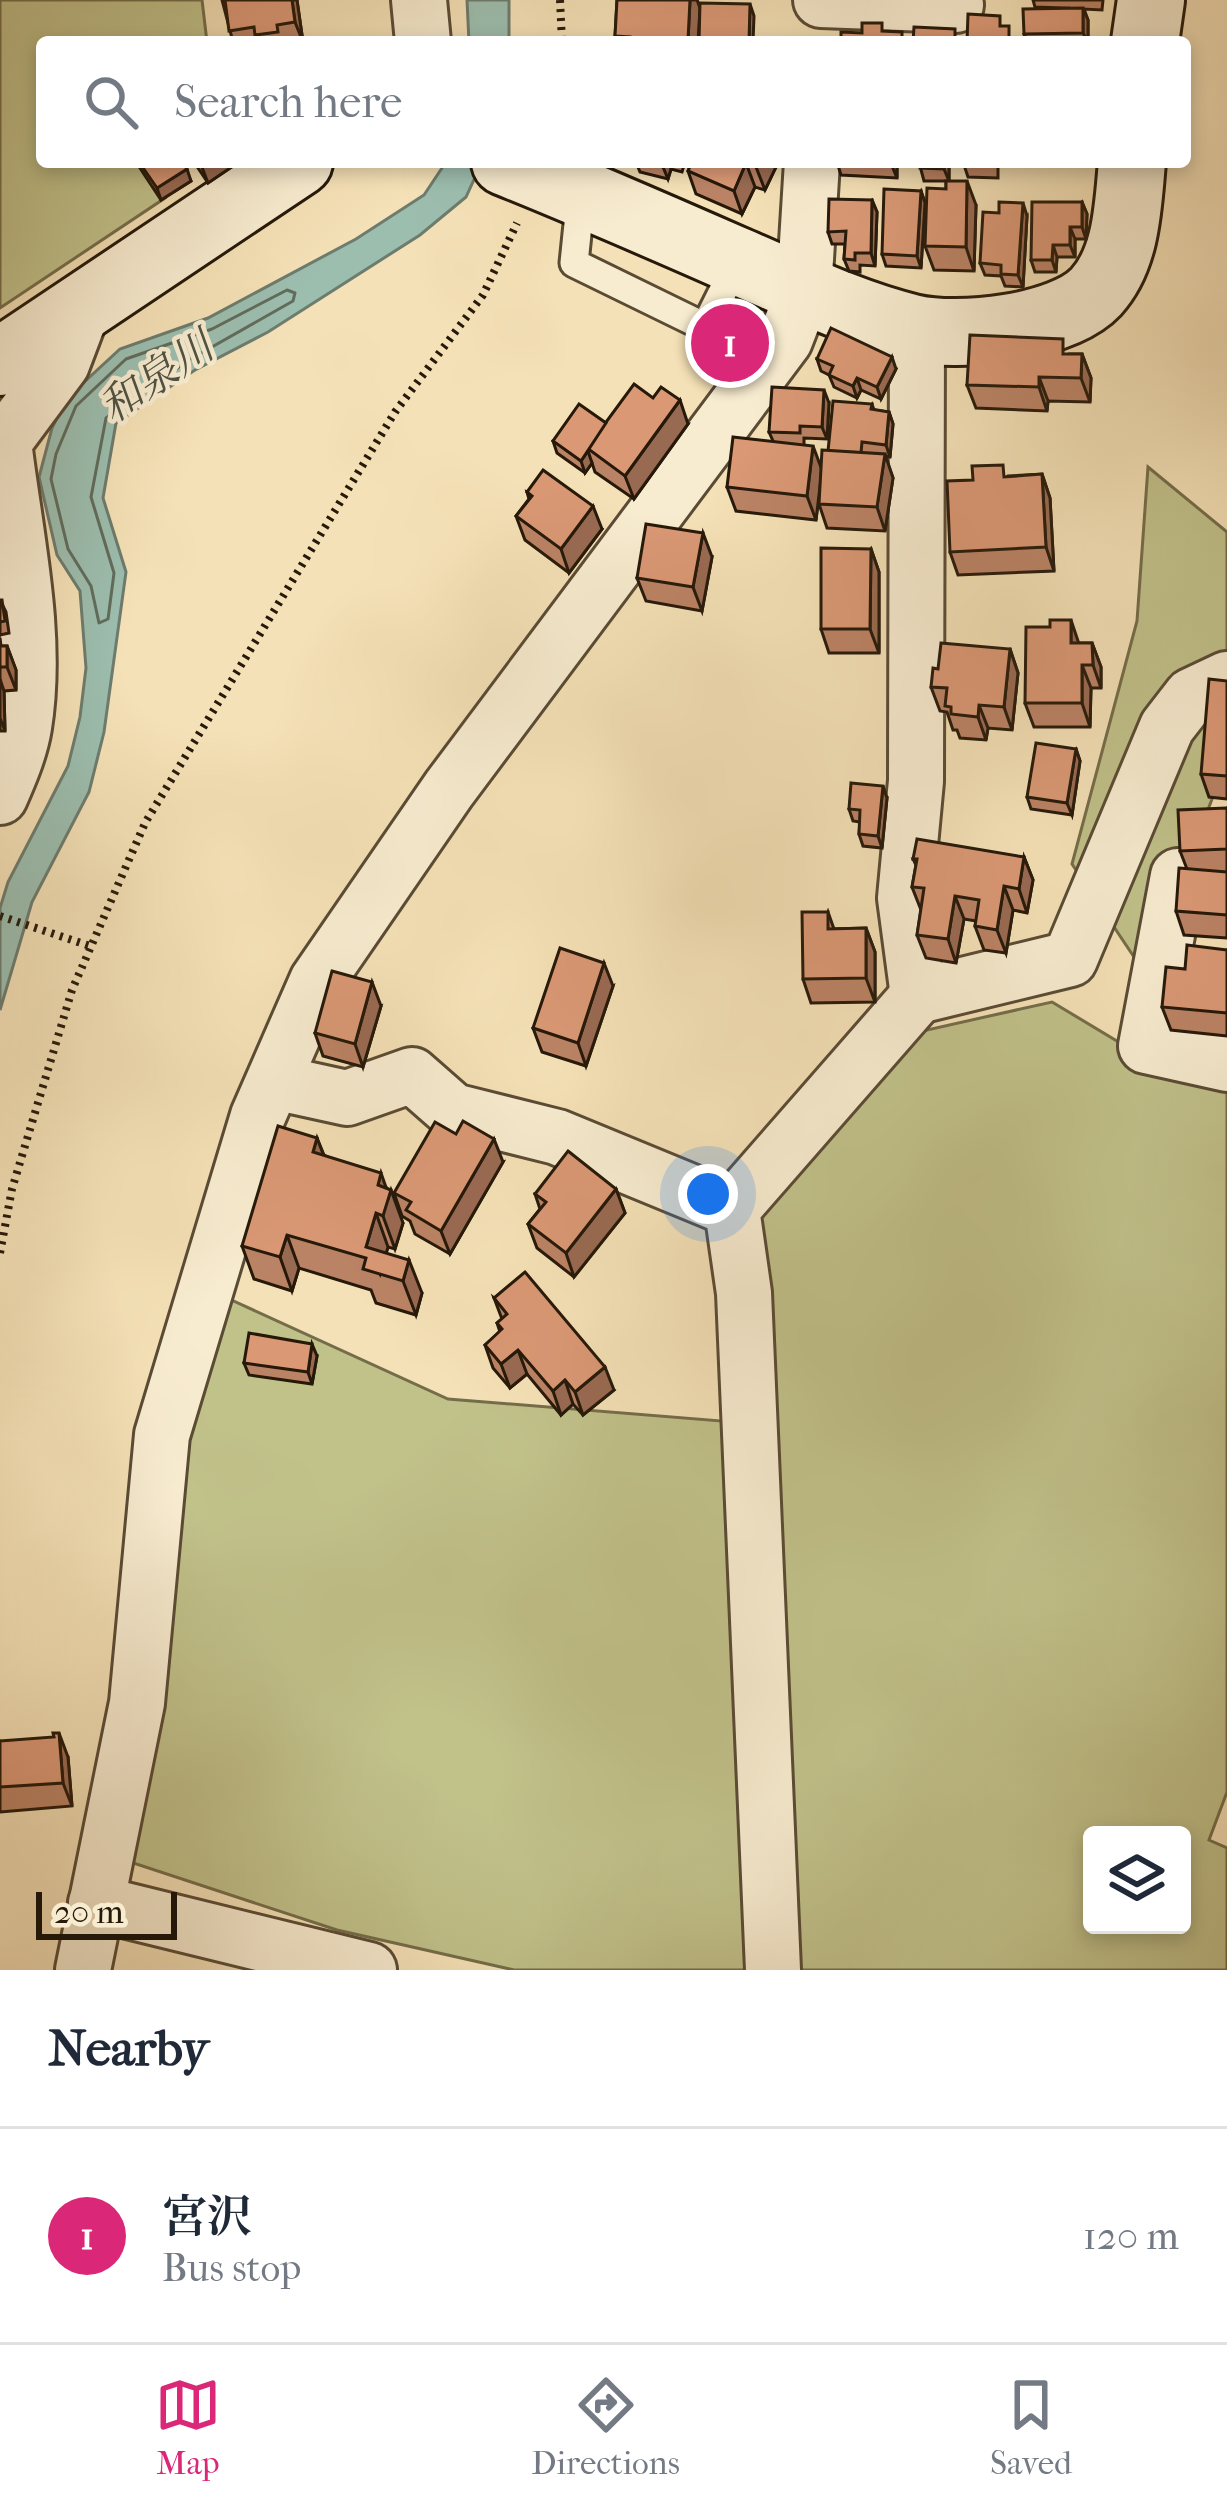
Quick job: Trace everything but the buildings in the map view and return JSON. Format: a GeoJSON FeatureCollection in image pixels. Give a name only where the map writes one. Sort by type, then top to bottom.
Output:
{"type":"FeatureCollection","features":[{"type":"Feature","properties":{"kind":"street"},"geometry":{"type":"LineString","coordinates":[[419,0],[422,36]]}},
{"type":"Feature","properties":{"kind":"street"},"geometry":{"type":"LineString","coordinates":[[819,36],[821,0],[956,5]]}},
{"type":"Feature","properties":{"kind":"street"},"geometry":{"type":"LineString","coordinates":[[1146,36],[1150,0]]}},
{"type":"Feature","properties":{"kind":"street"},"geometry":{"type":"LineString","coordinates":[[0,362],[290,168]]}},
{"type":"Feature","properties":{"kind":"street"},"geometry":{"type":"LineString","coordinates":[[83,1970],[137,1703],[162,1435],[258,1117],[316,981],[448,789],[785,340],[805,291],[812,168]]}},
{"type":"Feature","properties":{"kind":"street"},"geometry":{"type":"LineString","coordinates":[[537,175],[805,291],[917,330],[980,331],[1073,310],[1096,292],[1117,260],[1131,168]]}},
{"type":"Feature","properties":{"kind":"street"},"geometry":{"type":"LineString","coordinates":[[0,797],[24,732],[29,689],[4,442],[62,364],[84,306]]}},
{"type":"Feature","properties":{"kind":"street"},"geometry":{"type":"LineString","coordinates":[[917,330],[916,781],[905,898],[918,996]]}},
{"type":"Feature","properties":{"kind":"street"},"geometry":{"type":"LineString","coordinates":[[772,1970],[744,1292],[732,1209],[918,996],[1070,958],[1167,727],[1191,696],[1227,679]]}},
{"type":"Feature","properties":{"kind":"street"},"geometry":{"type":"LineString","coordinates":[[1178,876],[1146,1046],[1227,1064]]}},
{"type":"Feature","properties":{"kind":"street"},"geometry":{"type":"LineString","coordinates":[[274,1082],[347,1098],[412,1075],[453,1111],[557,1136],[732,1209]]}},
{"type":"Feature","properties":{"kind":"street"},"geometry":{"type":"LineString","coordinates":[[96,1903],[369,1970]]}},
{"type":"Feature","properties":{"kind":"path"},"geometry":{"type":"LineString","coordinates":[[560,0],[562,36]]}},
{"type":"Feature","properties":{"kind":"path"},"geometry":{"type":"LineString","coordinates":[[0,1253],[12,1189],[72,990],[145,823],[395,412],[483,295],[537,175]]}},
{"type":"Feature","properties":{"kind":"path"},"geometry":{"type":"LineString","coordinates":[[0,916],[88,945]]}},
{"type":"Feature","properties":{"kind":"green space"},"geometry":{"type":"Polygon","coordinates":[[[0,0],[202,0],[206,36],[36,36],[36,168],[143,168],[165,198],[0,308],[0,0]]]}},
{"type":"Feature","properties":{"kind":"green space"},"geometry":{"type":"Polygon","coordinates":[[[1148,467],[1227,532],[1227,759],[1146,975],[1072,864],[1137,621],[1148,467]]]}},
{"type":"Feature","properties":{"kind":"green space"},"geometry":{"type":"Polygon","coordinates":[[[1052,1002],[1127,1047],[1227,1073],[1227,1792],[1209,1840],[1227,1848],[1227,1970],[514,1970],[337,1930],[115,1857],[186,1418],[227,1298],[448,1399],[733,1422],[763,1194],[909,1034],[1052,1002]]]}},
{"type":"Feature","properties":{"kind":"water"},"geometry":{"type":"Polygon","coordinates":[[[467,0],[509,0],[509,36],[469,36],[467,0]]]}},
{"type":"Feature","properties":{"kind":"water","name":"和泉川"},"geometry":{"type":"Polygon","coordinates":[[[442,168],[479,168],[466,197],[420,235],[116,423],[103,498],[126,572],[104,732],[89,792],[32,902],[0,1010],[0,908],[8,882],[68,766],[86,668],[80,591],[57,555],[39,477],[52,428],[67,398],[120,349],[208,318],[356,239],[424,195],[442,168]]]}},
{"type":"Feature","properties":{"kind":"place","name":"宮沢"},"geometry":{"type":"Point","coordinates":[730,343]}}]}
